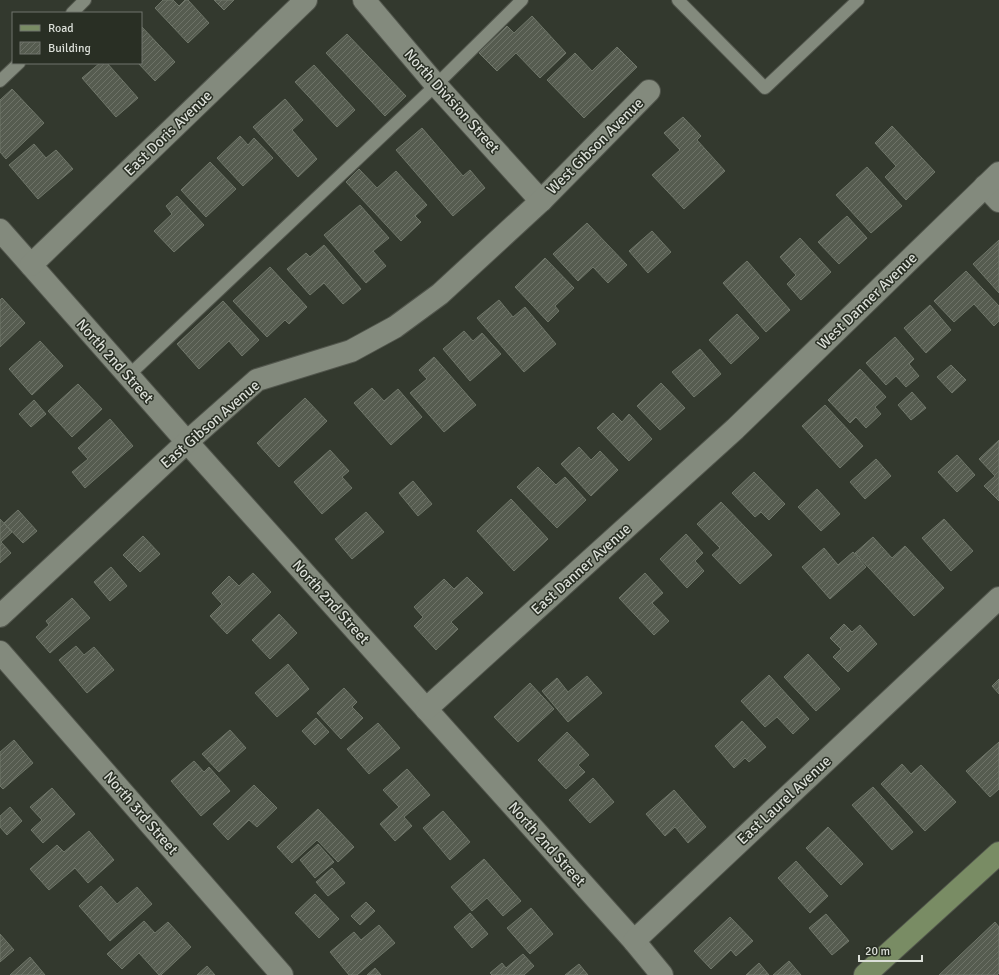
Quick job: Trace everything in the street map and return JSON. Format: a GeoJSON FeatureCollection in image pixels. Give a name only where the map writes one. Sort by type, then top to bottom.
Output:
{"type":"FeatureCollection","features":[{"type":"Feature","properties":{"kind":"main road"},"geometry":{"type":"LineString","coordinates":[[865,975],[999,854]]}},
{"type":"Feature","properties":{"kind":"street","name":"East Doris Avenue"},"geometry":{"type":"LineString","coordinates":[[31,265],[306,0]]}},
{"type":"Feature","properties":{"kind":"street","name":"North Division Street"},"geometry":{"type":"LineString","coordinates":[[364,0],[436,85],[541,201]]}},
{"type":"Feature","properties":{"kind":"street","name":"West Gibson Avenue"},"geometry":{"type":"LineString","coordinates":[[541,201],[649,91]]}},
{"type":"Feature","properties":{"kind":"street","name":"West Danner Avenue"},"geometry":{"type":"LineString","coordinates":[[735,429],[994,187]]}},
{"type":"Feature","properties":{"kind":"street","name":"East Gibson Avenue"},"geometry":{"type":"LineString","coordinates":[[0,616],[187,442],[257,380],[351,351],[395,327],[440,294],[541,201]]}},
{"type":"Feature","properties":{"kind":"street","name":"North 2nd Street"},"geometry":{"type":"LineString","coordinates":[[0,230],[128,376],[634,941],[662,975]]}},
{"type":"Feature","properties":{"kind":"street","name":"East Danner Avenue"},"geometry":{"type":"LineString","coordinates":[[426,709],[735,429]]}},
{"type":"Feature","properties":{"kind":"street","name":"East Laurel Avenue"},"geometry":{"type":"LineString","coordinates":[[634,941],[999,598]]}},
{"type":"Feature","properties":{"kind":"street","name":"North 3rd Street"},"geometry":{"type":"LineString","coordinates":[[0,652],[282,975]]}},
{"type":"Feature","properties":{"kind":"lane"},"geometry":{"type":"LineString","coordinates":[[73,12],[85,0]]}},
{"type":"Feature","properties":{"kind":"lane"},"geometry":{"type":"LineString","coordinates":[[128,376],[436,85],[522,0]]}},
{"type":"Feature","properties":{"kind":"lane"},"geometry":{"type":"LineString","coordinates":[[678,0],[764,88],[858,0]]}},
{"type":"Feature","properties":{"kind":"lane"},"geometry":{"type":"LineString","coordinates":[[0,81],[18,64]]}},
{"type":"Feature","properties":{"kind":"building"},"geometry":{"type":"Polygon","coordinates":[[[163,0],[173,0],[179,6],[185,0],[188,0],[209,23],[188,43],[155,8],[163,0]]]}},
{"type":"Feature","properties":{"kind":"building"},"geometry":{"type":"Polygon","coordinates":[[[214,0],[234,0],[224,10],[214,0]]]}},
{"type":"Feature","properties":{"kind":"building"},"geometry":{"type":"Polygon","coordinates":[[[532,16],[566,53],[540,78],[516,53],[497,71],[479,53],[507,26],[514,33],[532,16]]]}},
{"type":"Feature","properties":{"kind":"building"},"geometry":{"type":"Polygon","coordinates":[[[142,27],[175,62],[155,81],[139,64],[142,64],[142,27]]]}},
{"type":"Feature","properties":{"kind":"building"},"geometry":{"type":"Polygon","coordinates":[[[347,34],[406,96],[385,116],[326,53],[347,34]]]}},
{"type":"Feature","properties":{"kind":"building"},"geometry":{"type":"Polygon","coordinates":[[[617,47],[637,67],[584,118],[547,80],[575,53],[592,71],[617,47]]]}},
{"type":"Feature","properties":{"kind":"building"},"geometry":{"type":"Polygon","coordinates":[[[99,64],[108,64],[138,98],[116,117],[82,78],[99,64]]]}},
{"type":"Feature","properties":{"kind":"building"},"geometry":{"type":"Polygon","coordinates":[[[314,65],[355,110],[337,127],[295,82],[314,65]]]}},
{"type":"Feature","properties":{"kind":"building"},"geometry":{"type":"Polygon","coordinates":[[[12,89],[44,123],[6,159],[0,152],[0,100],[12,89]]]}},
{"type":"Feature","properties":{"kind":"building"},"geometry":{"type":"Polygon","coordinates":[[[285,99],[303,120],[292,130],[317,159],[298,177],[253,127],[285,99]]]}},
{"type":"Feature","properties":{"kind":"building"},"geometry":{"type":"Polygon","coordinates":[[[683,117],[701,136],[697,140],[725,171],[684,209],[652,175],[680,150],[664,133],[683,117]]]}},
{"type":"Feature","properties":{"kind":"building"},"geometry":{"type":"Polygon","coordinates":[[[892,126],[935,172],[906,200],[885,177],[896,166],[875,143],[892,126]]]}},
{"type":"Feature","properties":{"kind":"building"},"geometry":{"type":"Polygon","coordinates":[[[422,128],[463,176],[470,170],[485,188],[453,216],[396,150],[422,128]]]}},
{"type":"Feature","properties":{"kind":"building"},"geometry":{"type":"Polygon","coordinates":[[[240,136],[248,145],[254,138],[273,158],[243,186],[217,158],[240,136]]]}},
{"type":"Feature","properties":{"kind":"building"},"geometry":{"type":"Polygon","coordinates":[[[34,144],[46,158],[56,150],[73,169],[38,199],[9,165],[34,144]]]}},
{"type":"Feature","properties":{"kind":"building"},"geometry":{"type":"Polygon","coordinates":[[[210,162],[236,189],[206,217],[181,190],[210,162]]]}},
{"type":"Feature","properties":{"kind":"building"},"geometry":{"type":"Polygon","coordinates":[[[867,167],[902,206],[871,233],[836,195],[867,167]]]}},
{"type":"Feature","properties":{"kind":"building"},"geometry":{"type":"Polygon","coordinates":[[[359,169],[377,188],[396,171],[427,205],[415,216],[421,222],[401,241],[346,182],[359,169]]]}},
{"type":"Feature","properties":{"kind":"building"},"geometry":{"type":"Polygon","coordinates":[[[177,196],[204,225],[174,252],[154,231],[172,214],[166,206],[177,196]]]}},
{"type":"Feature","properties":{"kind":"building"},"geometry":{"type":"Polygon","coordinates":[[[360,205],[389,238],[373,251],[386,266],[366,283],[324,235],[360,205]]]}},
{"type":"Feature","properties":{"kind":"building"},"geometry":{"type":"Polygon","coordinates":[[[847,216],[867,238],[839,264],[818,242],[847,216]]]}},
{"type":"Feature","properties":{"kind":"building"},"geometry":{"type":"Polygon","coordinates":[[[587,223],[627,265],[608,283],[593,267],[578,281],[553,254],[587,223]]]}},
{"type":"Feature","properties":{"kind":"building"},"geometry":{"type":"Polygon","coordinates":[[[652,231],[671,252],[648,273],[629,251],[652,231]]]}},
{"type":"Feature","properties":{"kind":"building"},"geometry":{"type":"Polygon","coordinates":[[[800,238],[831,272],[801,300],[787,284],[796,275],[780,257],[800,238]]]}},
{"type":"Feature","properties":{"kind":"building"},"geometry":{"type":"Polygon","coordinates":[[[999,240],[999,293],[973,264],[999,240]]]}},
{"type":"Feature","properties":{"kind":"building"},"geometry":{"type":"Polygon","coordinates":[[[324,245],[361,289],[343,304],[324,283],[310,295],[287,269],[306,253],[310,257],[324,245]]]}},
{"type":"Feature","properties":{"kind":"building"},"geometry":{"type":"Polygon","coordinates":[[[545,258],[574,288],[555,306],[559,311],[548,322],[515,287],[545,258]]]}},
{"type":"Feature","properties":{"kind":"building"},"geometry":{"type":"Polygon","coordinates":[[[747,261],[790,310],[766,332],[723,283],[747,261]]]}},
{"type":"Feature","properties":{"kind":"building"},"geometry":{"type":"Polygon","coordinates":[[[270,267],[307,307],[289,324],[285,320],[267,337],[233,301],[270,267]]]}},
{"type":"Feature","properties":{"kind":"building"},"geometry":{"type":"Polygon","coordinates":[[[966,271],[999,306],[999,321],[994,326],[974,304],[954,322],[934,301],[966,271]]]}},
{"type":"Feature","properties":{"kind":"building"},"geometry":{"type":"Polygon","coordinates":[[[2,298],[25,323],[0,347],[0,300],[2,298]]]}},
{"type":"Feature","properties":{"kind":"building"},"geometry":{"type":"Polygon","coordinates":[[[499,300],[513,317],[525,307],[556,344],[524,372],[477,318],[499,300]]]}},
{"type":"Feature","properties":{"kind":"building"},"geometry":{"type":"Polygon","coordinates":[[[223,301],[259,340],[242,356],[229,341],[199,369],[177,344],[223,301]]]}},
{"type":"Feature","properties":{"kind":"building"},"geometry":{"type":"Polygon","coordinates":[[[930,305],[951,330],[926,353],[904,328],[930,305]]]}},
{"type":"Feature","properties":{"kind":"building"},"geometry":{"type":"Polygon","coordinates":[[[737,314],[759,338],[731,364],[709,340],[737,314]]]}},
{"type":"Feature","properties":{"kind":"building"},"geometry":{"type":"Polygon","coordinates":[[[464,331],[473,341],[482,333],[501,354],[470,381],[443,349],[464,331]]]}},
{"type":"Feature","properties":{"kind":"building"},"geometry":{"type":"Polygon","coordinates":[[[895,337],[914,359],[909,364],[919,376],[906,387],[896,376],[886,385],[866,363],[895,337]]]}},
{"type":"Feature","properties":{"kind":"building"},"geometry":{"type":"Polygon","coordinates":[[[40,341],[63,366],[32,395],[9,369],[40,341]]]}},
{"type":"Feature","properties":{"kind":"building"},"geometry":{"type":"Polygon","coordinates":[[[700,349],[721,374],[694,397],[672,372],[700,349]]]}},
{"type":"Feature","properties":{"kind":"building"},"geometry":{"type":"Polygon","coordinates":[[[434,357],[476,405],[444,432],[410,393],[427,379],[419,370],[434,357]]]}},
{"type":"Feature","properties":{"kind":"building"},"geometry":{"type":"Polygon","coordinates":[[[951,365],[966,380],[952,393],[937,377],[951,365]]]}},
{"type":"Feature","properties":{"kind":"building"},"geometry":{"type":"Polygon","coordinates":[[[860,369],[886,397],[875,407],[881,414],[866,428],[856,417],[850,423],[828,400],[860,369]]]}},
{"type":"Feature","properties":{"kind":"building"},"geometry":{"type":"Polygon","coordinates":[[[661,383],[685,408],[660,430],[637,406],[661,383]]]}},
{"type":"Feature","properties":{"kind":"building"},"geometry":{"type":"Polygon","coordinates":[[[78,384],[102,409],[72,437],[48,411],[78,384]]]}},
{"type":"Feature","properties":{"kind":"building"},"geometry":{"type":"Polygon","coordinates":[[[372,388],[384,401],[398,389],[422,417],[391,445],[354,403],[372,388]]]}},
{"type":"Feature","properties":{"kind":"building"},"geometry":{"type":"Polygon","coordinates":[[[912,392],[926,408],[911,420],[898,405],[912,392]]]}},
{"type":"Feature","properties":{"kind":"building"},"geometry":{"type":"Polygon","coordinates":[[[305,398],[327,421],[279,467],[257,443],[305,398]]]}},
{"type":"Feature","properties":{"kind":"building"},"geometry":{"type":"Polygon","coordinates":[[[34,400],[46,414],[31,427],[19,414],[34,400]]]}},
{"type":"Feature","properties":{"kind":"building"},"geometry":{"type":"Polygon","coordinates":[[[825,405],[863,446],[840,468],[802,426],[825,405]]]}},
{"type":"Feature","properties":{"kind":"building"},"geometry":{"type":"Polygon","coordinates":[[[613,413],[622,422],[629,414],[652,439],[629,461],[597,428],[613,413]]]}},
{"type":"Feature","properties":{"kind":"building"},"geometry":{"type":"Polygon","coordinates":[[[110,419],[133,446],[85,488],[72,472],[88,459],[78,448],[110,419]]]}},
{"type":"Feature","properties":{"kind":"building"},"geometry":{"type":"Polygon","coordinates":[[[999,440],[999,501],[984,486],[995,476],[979,459],[999,440]]]}},
{"type":"Feature","properties":{"kind":"building"},"geometry":{"type":"Polygon","coordinates":[[[579,447],[591,460],[600,451],[618,470],[591,496],[561,464],[579,447]]]}},
{"type":"Feature","properties":{"kind":"building"},"geometry":{"type":"Polygon","coordinates":[[[330,450],[349,471],[342,477],[352,488],[322,514],[294,482],[330,450]]]}},
{"type":"Feature","properties":{"kind":"building"},"geometry":{"type":"Polygon","coordinates":[[[957,455],[975,475],[957,492],[938,472],[957,455]]]}},
{"type":"Feature","properties":{"kind":"building"},"geometry":{"type":"Polygon","coordinates":[[[876,459],[891,476],[865,499],[850,482],[876,459]]]}},
{"type":"Feature","properties":{"kind":"building"},"geometry":{"type":"Polygon","coordinates":[[[538,467],[556,485],[565,477],[586,500],[557,528],[517,487],[538,467]]]}},
{"type":"Feature","properties":{"kind":"building"},"geometry":{"type":"Polygon","coordinates":[[[754,472],[785,504],[769,520],[761,512],[755,517],[732,493],[754,472]]]}},
{"type":"Feature","properties":{"kind":"building"},"geometry":{"type":"Polygon","coordinates":[[[413,481],[432,504],[418,516],[399,493],[413,481]]]}},
{"type":"Feature","properties":{"kind":"building"},"geometry":{"type":"Polygon","coordinates":[[[817,489],[840,514],[821,531],[798,507],[817,489]]]}},
{"type":"Feature","properties":{"kind":"building"},"geometry":{"type":"Polygon","coordinates":[[[511,499],[548,539],[514,571],[477,531],[511,499]]]}},
{"type":"Feature","properties":{"kind":"building"},"geometry":{"type":"Polygon","coordinates":[[[721,502],[772,555],[740,584],[712,555],[720,548],[697,524],[721,502]]]}},
{"type":"Feature","properties":{"kind":"building"},"geometry":{"type":"Polygon","coordinates":[[[18,510],[37,531],[23,543],[4,523],[18,510]]]}},
{"type":"Feature","properties":{"kind":"building"},"geometry":{"type":"Polygon","coordinates":[[[366,512],[384,532],[352,559],[335,539],[366,512]]]}},
{"type":"Feature","properties":{"kind":"building"},"geometry":{"type":"Polygon","coordinates":[[[0,519],[12,532],[1,542],[11,553],[0,563],[0,519]]]}},
{"type":"Feature","properties":{"kind":"building"},"geometry":{"type":"Polygon","coordinates":[[[944,519],[973,551],[951,571],[922,538],[944,519]]]}},
{"type":"Feature","properties":{"kind":"building"},"geometry":{"type":"Polygon","coordinates":[[[686,534],[703,553],[695,561],[704,571],[687,588],[660,559],[686,534]]]}},
{"type":"Feature","properties":{"kind":"building"},"geometry":{"type":"Polygon","coordinates":[[[143,536],[160,554],[140,572],[123,555],[143,536]]]}},
{"type":"Feature","properties":{"kind":"building"},"geometry":{"type":"Polygon","coordinates":[[[873,537],[892,558],[905,546],[944,588],[914,616],[855,553],[873,537]]]}},
{"type":"Feature","properties":{"kind":"building"},"geometry":{"type":"Polygon","coordinates":[[[824,548],[838,565],[853,552],[866,567],[830,599],[802,567],[824,548]]]}},
{"type":"Feature","properties":{"kind":"building"},"geometry":{"type":"Polygon","coordinates":[[[111,567],[127,586],[110,601],[94,582],[111,567]]]}},
{"type":"Feature","properties":{"kind":"building"},"geometry":{"type":"Polygon","coordinates":[[[253,573],[271,592],[227,634],[210,616],[222,604],[212,593],[229,576],[239,586],[253,573]]]}},
{"type":"Feature","properties":{"kind":"building"},"geometry":{"type":"Polygon","coordinates":[[[645,573],[663,593],[652,603],[669,621],[654,635],[619,598],[645,573]]]}},
{"type":"Feature","properties":{"kind":"building"},"geometry":{"type":"Polygon","coordinates":[[[467,577],[483,593],[451,622],[458,629],[436,650],[414,626],[423,617],[414,607],[444,579],[454,589],[467,577]]]}},
{"type":"Feature","properties":{"kind":"building"},"geometry":{"type":"Polygon","coordinates":[[[72,598],[90,618],[50,653],[36,637],[49,625],[46,621],[72,598]]]}},
{"type":"Feature","properties":{"kind":"building"},"geometry":{"type":"Polygon","coordinates":[[[279,614],[297,633],[270,659],[252,640],[279,614]]]}},
{"type":"Feature","properties":{"kind":"building"},"geometry":{"type":"Polygon","coordinates":[[[844,624],[852,632],[860,625],[877,644],[848,672],[833,657],[841,649],[830,638],[844,624]]]}},
{"type":"Feature","properties":{"kind":"building"},"geometry":{"type":"Polygon","coordinates":[[[76,646],[84,655],[94,647],[114,670],[87,693],[59,660],[76,646]]]}},
{"type":"Feature","properties":{"kind":"building"},"geometry":{"type":"Polygon","coordinates":[[[808,654],[840,689],[816,711],[784,677],[808,654]]]}},
{"type":"Feature","properties":{"kind":"building"},"geometry":{"type":"Polygon","coordinates":[[[288,664],[309,689],[277,717],[255,693],[288,664]]]}},
{"type":"Feature","properties":{"kind":"building"},"geometry":{"type":"Polygon","coordinates":[[[769,675],[809,719],[793,734],[777,717],[765,727],[741,701],[769,675]]]}},
{"type":"Feature","properties":{"kind":"building"},"geometry":{"type":"Polygon","coordinates":[[[587,676],[602,693],[568,722],[542,691],[557,678],[568,692],[587,676]]]}},
{"type":"Feature","properties":{"kind":"building"},"geometry":{"type":"Polygon","coordinates":[[[999,679],[999,694],[992,686],[999,679]]]}},
{"type":"Feature","properties":{"kind":"building"},"geometry":{"type":"Polygon","coordinates":[[[530,683],[554,709],[518,742],[494,717],[530,683]]]}},
{"type":"Feature","properties":{"kind":"building"},"geometry":{"type":"Polygon","coordinates":[[[344,688],[357,702],[352,707],[363,718],[341,739],[317,713],[344,688]]]}},
{"type":"Feature","properties":{"kind":"building"},"geometry":{"type":"Polygon","coordinates":[[[316,718],[329,732],[315,745],[302,731],[316,718]]]}},
{"type":"Feature","properties":{"kind":"building"},"geometry":{"type":"Polygon","coordinates":[[[742,721],[766,747],[749,762],[745,758],[734,768],[715,746],[742,721]]]}},
{"type":"Feature","properties":{"kind":"building"},"geometry":{"type":"Polygon","coordinates":[[[378,723],[400,748],[369,774],[347,749],[378,723]]]}},
{"type":"Feature","properties":{"kind":"building"},"geometry":{"type":"Polygon","coordinates":[[[230,730],[246,748],[219,772],[202,754],[230,730]]]}},
{"type":"Feature","properties":{"kind":"building"},"geometry":{"type":"Polygon","coordinates":[[[567,732],[589,755],[578,765],[585,772],[566,789],[538,760],[567,732]]]}},
{"type":"Feature","properties":{"kind":"building"},"geometry":{"type":"Polygon","coordinates":[[[14,740],[33,763],[3,789],[0,786],[0,752],[14,740]]]}},
{"type":"Feature","properties":{"kind":"building"},"geometry":{"type":"Polygon","coordinates":[[[999,742],[999,789],[990,797],[966,771],[999,742]]]}},
{"type":"Feature","properties":{"kind":"building"},"geometry":{"type":"Polygon","coordinates":[[[194,761],[204,772],[209,767],[230,791],[201,816],[171,781],[194,761]]]}},
{"type":"Feature","properties":{"kind":"building"},"geometry":{"type":"Polygon","coordinates":[[[902,764],[911,774],[921,765],[956,802],[925,831],[881,784],[902,764]]]}},
{"type":"Feature","properties":{"kind":"building"},"geometry":{"type":"Polygon","coordinates":[[[407,769],[430,795],[404,817],[412,826],[395,841],[380,824],[399,807],[383,790],[407,769]]]}},
{"type":"Feature","properties":{"kind":"building"},"geometry":{"type":"Polygon","coordinates":[[[593,778],[614,802],[590,823],[569,800],[593,778]]]}},
{"type":"Feature","properties":{"kind":"building"},"geometry":{"type":"Polygon","coordinates":[[[254,785],[277,808],[257,827],[249,820],[228,840],[213,824],[254,785]]]}},
{"type":"Feature","properties":{"kind":"building"},"geometry":{"type":"Polygon","coordinates":[[[873,787],[913,832],[892,850],[852,805],[873,787]]]}},
{"type":"Feature","properties":{"kind":"building"},"geometry":{"type":"Polygon","coordinates":[[[52,788],[75,814],[43,843],[31,830],[42,820],[30,807],[52,788]]]}},
{"type":"Feature","properties":{"kind":"building"},"geometry":{"type":"Polygon","coordinates":[[[674,790],[706,827],[688,843],[675,827],[665,836],[646,814],[674,790]]]}},
{"type":"Feature","properties":{"kind":"building"},"geometry":{"type":"Polygon","coordinates":[[[10,807],[22,821],[7,835],[0,827],[0,816],[10,807]]]}},
{"type":"Feature","properties":{"kind":"building"},"geometry":{"type":"Polygon","coordinates":[[[318,809],[354,847],[338,862],[317,840],[292,863],[277,847],[318,809]]]}},
{"type":"Feature","properties":{"kind":"building"},"geometry":{"type":"Polygon","coordinates":[[[443,811],[470,842],[450,860],[423,828],[443,811]]]}},
{"type":"Feature","properties":{"kind":"building"},"geometry":{"type":"Polygon","coordinates":[[[828,827],[863,864],[841,885],[806,848],[828,827]]]}},
{"type":"Feature","properties":{"kind":"building"},"geometry":{"type":"Polygon","coordinates":[[[89,831],[114,860],[88,883],[75,868],[49,890],[30,869],[57,845],[64,852],[89,831]]]}},
{"type":"Feature","properties":{"kind":"building"},"geometry":{"type":"Polygon","coordinates":[[[318,844],[334,862],[315,878],[300,860],[318,844]]]}},
{"type":"Feature","properties":{"kind":"building"},"geometry":{"type":"Polygon","coordinates":[[[484,859],[521,901],[503,916],[487,898],[472,911],[451,887],[484,859]]]}},
{"type":"Feature","properties":{"kind":"building"},"geometry":{"type":"Polygon","coordinates":[[[796,861],[828,896],[810,913],[778,878],[796,861]]]}},
{"type":"Feature","properties":{"kind":"building"},"geometry":{"type":"Polygon","coordinates":[[[332,868],[345,883],[328,896],[316,882],[332,868]]]}},
{"type":"Feature","properties":{"kind":"building"},"geometry":{"type":"Polygon","coordinates":[[[101,886],[117,904],[137,887],[152,904],[110,941],[79,906],[101,886]]]}},
{"type":"Feature","properties":{"kind":"building"},"geometry":{"type":"Polygon","coordinates":[[[315,894],[339,919],[319,938],[295,913],[315,894]]]}},
{"type":"Feature","properties":{"kind":"building"},"geometry":{"type":"Polygon","coordinates":[[[366,902],[375,911],[360,925],[351,916],[366,902]]]}},
{"type":"Feature","properties":{"kind":"building"},"geometry":{"type":"Polygon","coordinates":[[[531,908],[553,934],[530,954],[507,928],[531,908]]]}},
{"type":"Feature","properties":{"kind":"building"},"geometry":{"type":"Polygon","coordinates":[[[470,913],[488,934],[472,948],[454,927],[470,913]]]}},
{"type":"Feature","properties":{"kind":"building"},"geometry":{"type":"Polygon","coordinates":[[[826,914],[849,941],[832,955],[809,928],[826,914]]]}},
{"type":"Feature","properties":{"kind":"building"},"geometry":{"type":"Polygon","coordinates":[[[730,917],[753,941],[736,956],[731,950],[711,969],[694,951],[730,917]]]}},
{"type":"Feature","properties":{"kind":"building"},"geometry":{"type":"Polygon","coordinates":[[[144,921],[155,933],[168,922],[191,947],[161,975],[159,975],[139,953],[122,969],[107,954],[144,921]]]}},
{"type":"Feature","properties":{"kind":"building"},"geometry":{"type":"Polygon","coordinates":[[[995,922],[999,927],[999,973],[997,975],[939,975],[995,922]]]}},
{"type":"Feature","properties":{"kind":"building"},"geometry":{"type":"Polygon","coordinates":[[[379,925],[395,943],[357,975],[349,975],[330,952],[354,932],[361,940],[379,925]]]}},
{"type":"Feature","properties":{"kind":"building"},"geometry":{"type":"Polygon","coordinates":[[[0,934],[14,950],[0,962],[0,934]]]}},
{"type":"Feature","properties":{"kind":"building"},"geometry":{"type":"Polygon","coordinates":[[[523,954],[534,966],[524,975],[492,975],[490,973],[502,963],[506,968],[523,954]]]}},
{"type":"Feature","properties":{"kind":"building"},"geometry":{"type":"Polygon","coordinates":[[[30,957],[45,975],[10,975],[30,957]]]}},
{"type":"Feature","properties":{"kind":"building"},"geometry":{"type":"Polygon","coordinates":[[[789,961],[801,975],[773,975],[789,961]]]}},
{"type":"Feature","properties":{"kind":"building"},"geometry":{"type":"Polygon","coordinates":[[[759,963],[769,975],[746,975],[759,963]]]}},
{"type":"Feature","properties":{"kind":"building"},"geometry":{"type":"Polygon","coordinates":[[[579,964],[588,975],[565,975],[579,964]]]}},
{"type":"Feature","properties":{"kind":"building"},"geometry":{"type":"Polygon","coordinates":[[[207,966],[215,975],[197,975],[207,966]]]}},
{"type":"Feature","properties":{"kind":"building"},"geometry":{"type":"Polygon","coordinates":[[[375,968],[381,975],[367,975],[375,968]]]}}]}
